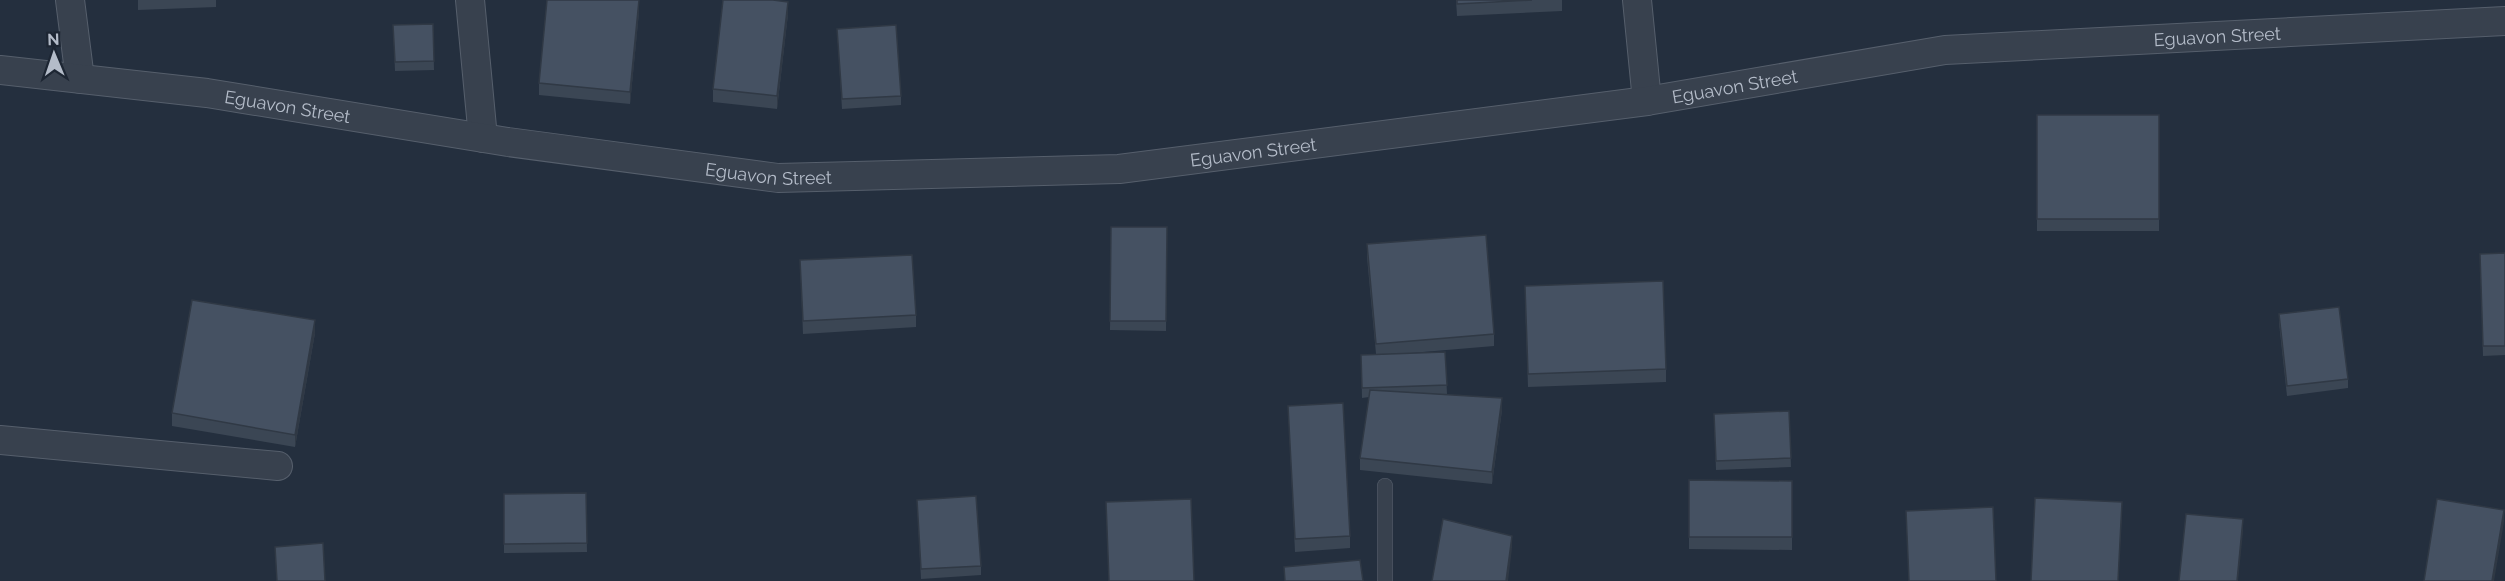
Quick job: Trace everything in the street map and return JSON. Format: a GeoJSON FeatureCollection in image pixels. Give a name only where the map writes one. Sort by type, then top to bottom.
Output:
{"type":"FeatureCollection","features":[{"type":"Feature","properties":{"kind":"street"},"geometry":{"type":"LineString","coordinates":[[70,0],[80,79]]}},
{"type":"Feature","properties":{"kind":"street"},"geometry":{"type":"LineString","coordinates":[[470,0],[483,138]]}},
{"type":"Feature","properties":{"kind":"street"},"geometry":{"type":"LineString","coordinates":[[1637,0],[1647,101]]}},
{"type":"Feature","properties":{"kind":"street","name":"Eguavon Street"},"geometry":{"type":"LineString","coordinates":[[0,70],[207,93],[483,138],[778,178],[1119,169],[1647,101],[1945,50],[2505,21]]}},
{"type":"Feature","properties":{"kind":"street"},"geometry":{"type":"LineString","coordinates":[[0,440],[278,466]]}},
{"type":"Feature","properties":{"kind":"lane"},"geometry":{"type":"LineString","coordinates":[[1385,486],[1385,581]]}},
{"type":"Feature","properties":{"kind":"building"},"geometry":{"type":"Polygon","coordinates":[[[547,0],[639,0],[630,92],[539,83],[547,0]]]}},
{"type":"Feature","properties":{"kind":"building"},"geometry":{"type":"Polygon","coordinates":[[[723,0],[788,2],[777,96],[713,89],[723,0]]]}},
{"type":"Feature","properties":{"kind":"building"},"geometry":{"type":"Polygon","coordinates":[[[1457,0],[1532,0],[1457,4],[1457,0]]]}},
{"type":"Feature","properties":{"kind":"building"},"geometry":{"type":"Polygon","coordinates":[[[433,24],[434,61],[395,62],[393,25],[433,24]]]}},
{"type":"Feature","properties":{"kind":"building"},"geometry":{"type":"Polygon","coordinates":[[[896,25],[901,96],[842,99],[837,29],[896,25]]]}},
{"type":"Feature","properties":{"kind":"building"},"geometry":{"type":"Polygon","coordinates":[[[2037,115],[2159,115],[2159,219],[2037,219],[2037,115]]]}},
{"type":"Feature","properties":{"kind":"building"},"geometry":{"type":"Polygon","coordinates":[[[1111,227],[1167,227],[1166,321],[1110,321],[1111,227]]]}},
{"type":"Feature","properties":{"kind":"building"},"geometry":{"type":"Polygon","coordinates":[[[1486,235],[1494,334],[1376,344],[1367,244],[1486,235]]]}},
{"type":"Feature","properties":{"kind":"building"},"geometry":{"type":"Polygon","coordinates":[[[2505,253],[2505,346],[2483,346],[2480,254],[2505,253]]]}},
{"type":"Feature","properties":{"kind":"building"},"geometry":{"type":"Polygon","coordinates":[[[912,255],[916,315],[803,321],[800,260],[912,255]]]}},
{"type":"Feature","properties":{"kind":"building"},"geometry":{"type":"Polygon","coordinates":[[[1663,281],[1666,369],[1528,374],[1525,286],[1663,281]]]}},
{"type":"Feature","properties":{"kind":"building"},"geometry":{"type":"Polygon","coordinates":[[[192,300],[315,320],[295,435],[172,413],[192,300]]]}},
{"type":"Feature","properties":{"kind":"building"},"geometry":{"type":"Polygon","coordinates":[[[2339,307],[2348,379],[2287,386],[2279,314],[2339,307]]]}},
{"type":"Feature","properties":{"kind":"building"},"geometry":{"type":"Polygon","coordinates":[[[1445,352],[1447,385],[1362,388],[1361,355],[1445,352]]]}},
{"type":"Feature","properties":{"kind":"building"},"geometry":{"type":"Polygon","coordinates":[[[1370,390],[1502,398],[1492,472],[1360,458],[1370,390]]]}},
{"type":"Feature","properties":{"kind":"building"},"geometry":{"type":"Polygon","coordinates":[[[1343,403],[1350,536],[1295,539],[1288,406],[1343,403]]]}},
{"type":"Feature","properties":{"kind":"building"},"geometry":{"type":"Polygon","coordinates":[[[1789,411],[1791,458],[1716,461],[1714,414],[1789,411]]]}},
{"type":"Feature","properties":{"kind":"building"},"geometry":{"type":"Polygon","coordinates":[[[1689,480],[1792,481],[1792,537],[1689,537],[1689,480]]]}},
{"type":"Feature","properties":{"kind":"building"},"geometry":{"type":"Polygon","coordinates":[[[586,493],[587,543],[504,544],[504,494],[586,493]]]}},
{"type":"Feature","properties":{"kind":"building"},"geometry":{"type":"Polygon","coordinates":[[[976,496],[981,566],[921,569],[917,500],[976,496]]]}},
{"type":"Feature","properties":{"kind":"building"},"geometry":{"type":"Polygon","coordinates":[[[2035,498],[2122,502],[2118,581],[2031,581],[2035,498]]]}},
{"type":"Feature","properties":{"kind":"building"},"geometry":{"type":"Polygon","coordinates":[[[1191,499],[1194,581],[1109,581],[1106,502],[1191,499]]]}},
{"type":"Feature","properties":{"kind":"building"},"geometry":{"type":"Polygon","coordinates":[[[2437,499],[2504,510],[2492,581],[2424,581],[2437,499]]]}},
{"type":"Feature","properties":{"kind":"building"},"geometry":{"type":"Polygon","coordinates":[[[1993,507],[1996,581],[1909,581],[1906,511],[1993,507]]]}},
{"type":"Feature","properties":{"kind":"building"},"geometry":{"type":"Polygon","coordinates":[[[2186,514],[2243,519],[2237,581],[2179,581],[2186,514]]]}},
{"type":"Feature","properties":{"kind":"building"},"geometry":{"type":"Polygon","coordinates":[[[1443,519],[1512,536],[1506,581],[1432,581],[1443,519]]]}},
{"type":"Feature","properties":{"kind":"building"},"geometry":{"type":"Polygon","coordinates":[[[323,543],[325,581],[277,581],[275,547],[323,543]]]}},
{"type":"Feature","properties":{"kind":"building"},"geometry":{"type":"Polygon","coordinates":[[[1360,560],[1363,581],[1285,581],[1284,567],[1360,560]]]}}]}
